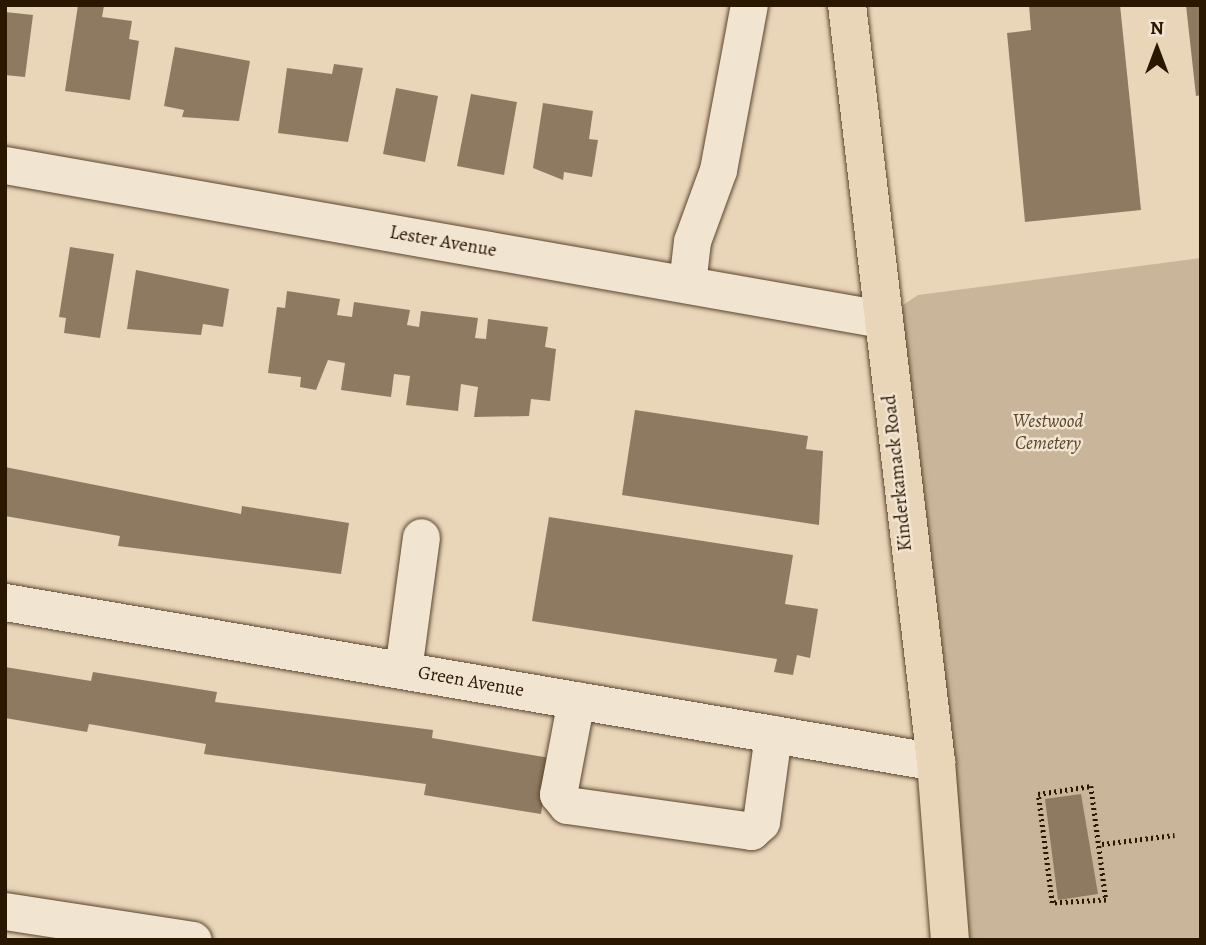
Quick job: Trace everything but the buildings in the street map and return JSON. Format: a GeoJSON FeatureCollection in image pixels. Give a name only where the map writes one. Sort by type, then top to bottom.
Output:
{"type":"FeatureCollection","features":[{"type":"Feature","properties":{"kind":"main road","name":"Kinderkamack Road"},"geometry":{"type":"LineString","coordinates":[[847,5],[881,319],[936,762],[950,940]]}},
{"type":"Feature","properties":{"kind":"street"},"geometry":{"type":"LineString","coordinates":[[687,284],[692,241],[718,170],[749,5]]}},
{"type":"Feature","properties":{"kind":"street","name":"Lester Avenue"},"geometry":{"type":"LineString","coordinates":[[5,165],[881,319]]}},
{"type":"Feature","properties":{"kind":"street"},"geometry":{"type":"LineString","coordinates":[[403,670],[421,537]]}},
{"type":"Feature","properties":{"kind":"street","name":"Green Avenue"},"geometry":{"type":"LineString","coordinates":[[5,602],[936,762]]}},
{"type":"Feature","properties":{"kind":"street"},"geometry":{"type":"LineString","coordinates":[[576,700],[558,794],[567,805],[751,831],[761,822],[773,734]]}},
{"type":"Feature","properties":{"kind":"street"},"geometry":{"type":"LineString","coordinates":[[5,911],[193,940]]}},
{"type":"Feature","properties":{"kind":"path"},"geometry":{"type":"LineString","coordinates":[[1091,786],[1102,844],[1106,900],[1052,903],[1038,794],[1091,786]]}},
{"type":"Feature","properties":{"kind":"path"},"geometry":{"type":"LineString","coordinates":[[1102,844],[1174,835]]}},
{"type":"Feature","properties":{"kind":"green space","name":"Westwood Cemetery"},"geometry":{"type":"Polygon","coordinates":[[[1201,258],[1201,940],[951,940],[882,319],[918,295],[1201,258]]]}}]}
